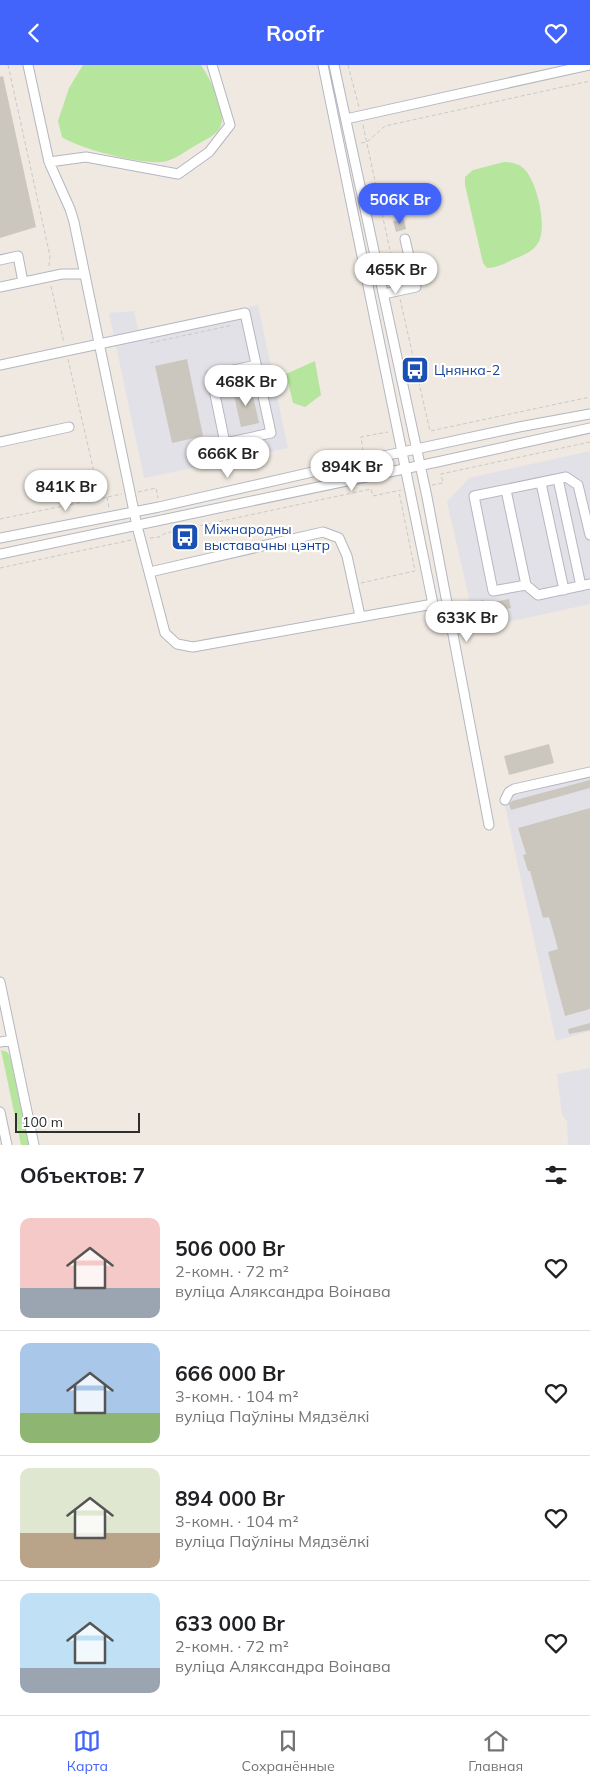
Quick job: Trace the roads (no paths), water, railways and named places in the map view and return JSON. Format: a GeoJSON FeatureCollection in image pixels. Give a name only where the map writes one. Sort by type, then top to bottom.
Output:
{"type":"FeatureCollection","features":[{"type":"Feature","properties":{"kind":"street"},"geometry":{"type":"LineString","coordinates":[[28,65],[49,163],[70,209],[134,512],[165,633],[177,644],[193,647],[433,604],[323,65]]}},
{"type":"Feature","properties":{"kind":"street"},"geometry":{"type":"LineString","coordinates":[[49,163],[86,157],[178,174],[209,152],[230,125],[212,65]]}},
{"type":"Feature","properties":{"kind":"street"},"geometry":{"type":"LineString","coordinates":[[334,65],[425,487],[488,825]]}},
{"type":"Feature","properties":{"kind":"street"},"geometry":{"type":"LineString","coordinates":[[346,119],[589,65]]}},
{"type":"Feature","properties":{"kind":"street"},"geometry":{"type":"LineString","coordinates":[[343,162],[355,160]]}},
{"type":"Feature","properties":{"kind":"street"},"geometry":{"type":"LineString","coordinates":[[384,294],[416,287],[405,239]]}},
{"type":"Feature","properties":{"kind":"street"},"geometry":{"type":"LineString","coordinates":[[0,260],[18,256],[24,282]]}},
{"type":"Feature","properties":{"kind":"street"},"geometry":{"type":"LineString","coordinates":[[0,287],[62,275],[84,274]]}},
{"type":"Feature","properties":{"kind":"street"},"geometry":{"type":"LineString","coordinates":[[0,365],[245,313],[271,433],[225,443],[211,375],[256,365]]}},
{"type":"Feature","properties":{"kind":"street"},"geometry":{"type":"LineString","coordinates":[[214,389],[259,379]]}},
{"type":"Feature","properties":{"kind":"street"},"geometry":{"type":"LineString","coordinates":[[0,538],[159,507],[365,460],[590,414]]}},
{"type":"Feature","properties":{"kind":"street"},"geometry":{"type":"LineString","coordinates":[[0,442],[69,427]]}},
{"type":"Feature","properties":{"kind":"street"},"geometry":{"type":"LineString","coordinates":[[0,554],[164,521],[590,428]]}},
{"type":"Feature","properties":{"kind":"street"},"geometry":{"type":"LineString","coordinates":[[526,585],[493,591],[474,496],[566,477],[578,485],[590,535]]}},
{"type":"Feature","properties":{"kind":"street"},"geometry":{"type":"LineString","coordinates":[[506,490],[526,585],[538,595],[564,590],[585,585],[558,479]]}},
{"type":"Feature","properties":{"kind":"street"},"geometry":{"type":"LineString","coordinates":[[541,483],[564,590]]}},
{"type":"Feature","properties":{"kind":"street"},"geometry":{"type":"LineString","coordinates":[[150,572],[323,532],[338,538],[347,556],[360,616]]}},
{"type":"Feature","properties":{"kind":"street"},"geometry":{"type":"LineString","coordinates":[[505,799],[509,791],[514,789],[590,772]]}},
{"type":"Feature","properties":{"kind":"street"},"geometry":{"type":"LineString","coordinates":[[0,982],[34,1145]]}},
{"type":"Feature","properties":{"kind":"street"},"geometry":{"type":"LineString","coordinates":[[0,1042],[12,1039]]}},
{"type":"Feature","properties":{"kind":"street"},"geometry":{"type":"LineString","coordinates":[[0,1112],[7,1145]]}},
{"type":"Feature","properties":{"kind":"place","name":"Цнянка-2"},"geometry":{"type":"Point","coordinates":[415,370]}},
{"type":"Feature","properties":{"kind":"place","name":"Міжнародны выставачны цэнтр"},"geometry":{"type":"Point","coordinates":[185,537]}}]}
